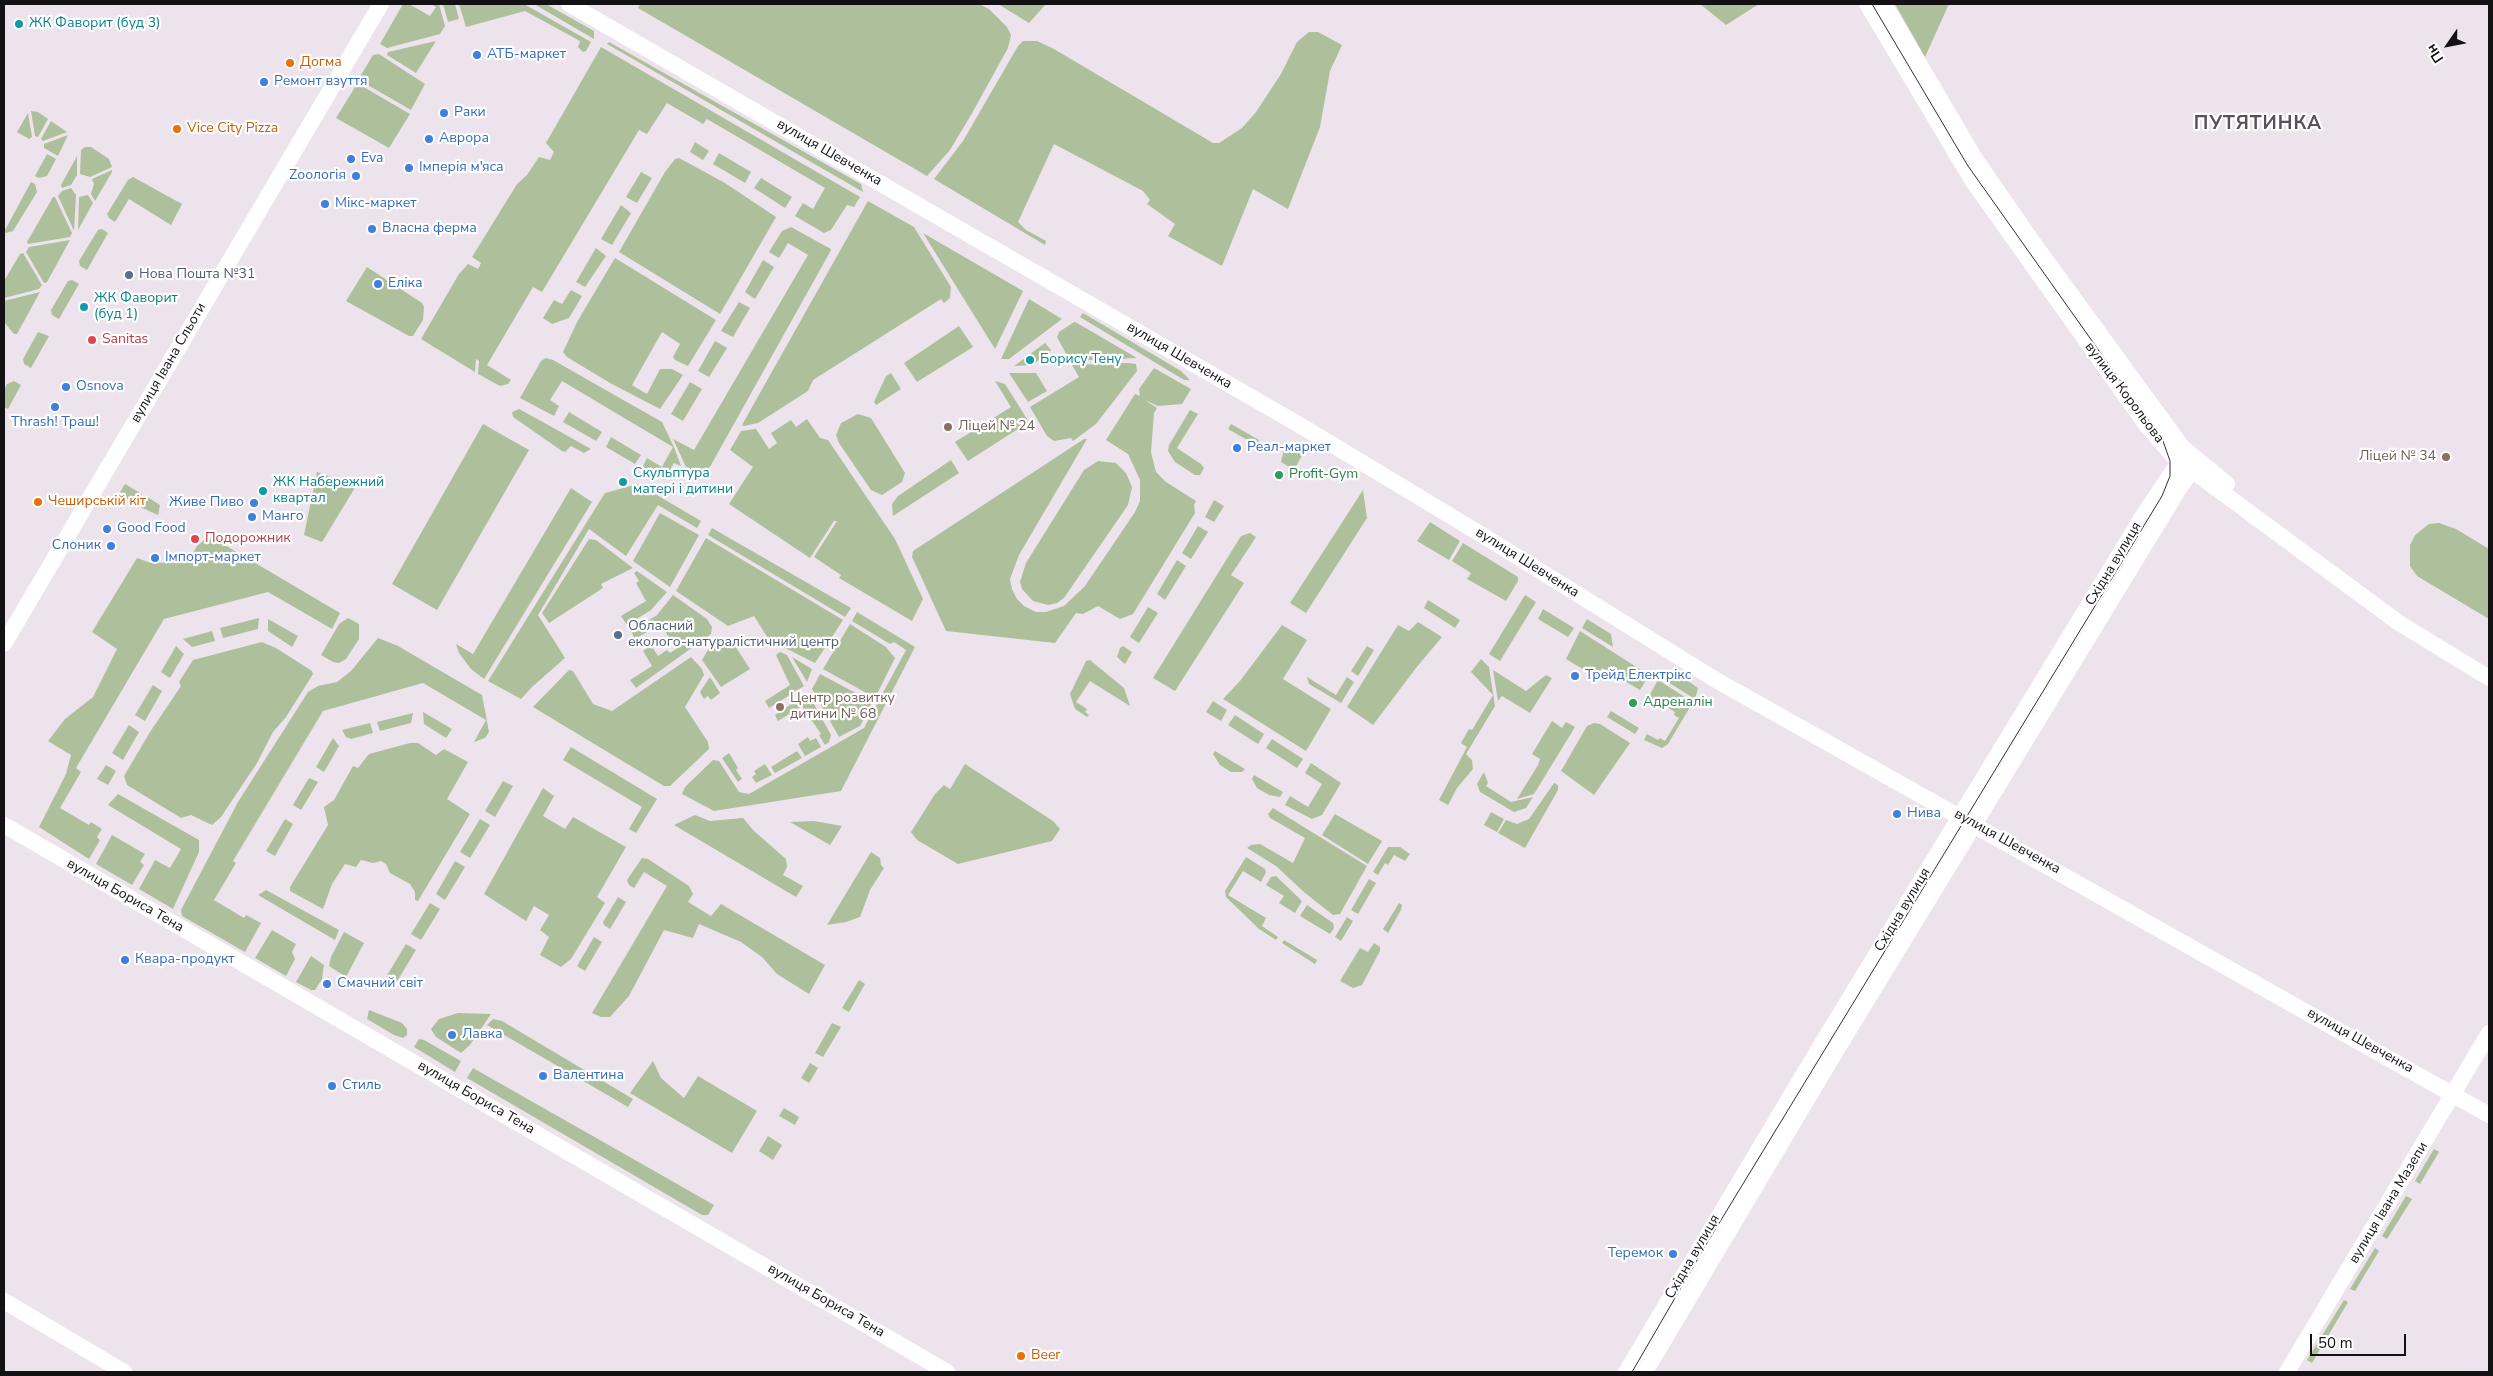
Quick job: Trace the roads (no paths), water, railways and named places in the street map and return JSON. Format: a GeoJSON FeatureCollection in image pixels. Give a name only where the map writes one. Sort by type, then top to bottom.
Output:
{"type":"FeatureCollection","features":[{"type":"Feature","properties":{"kind":"street","name":"вулиця Івана Сльоти"},"geometry":{"type":"LineString","coordinates":[[4,644],[381,4]]}},
{"type":"Feature","properties":{"kind":"street","name":"вулиця Шевченка"},"geometry":{"type":"LineString","coordinates":[[570,4],[1303,427],[1716,680],[1968,820],[2489,1115]]}},
{"type":"Feature","properties":{"kind":"street","name":"вулиця Корольова"},"geometry":{"type":"LineString","coordinates":[[1867,4],[1972,180],[2147,426],[2189,461],[2399,623],[2489,678]]}},
{"type":"Feature","properties":{"kind":"street","name":"вулиця Корольова"},"geometry":{"type":"LineString","coordinates":[[1884,4],[1984,172],[2189,461],[2408,616],[2489,666]]}},
{"type":"Feature","properties":{"kind":"street","name":"Східна вулиця"},"geometry":{"type":"LineString","coordinates":[[1626,1372],[1712,1224],[1968,820],[2189,461]]}},
{"type":"Feature","properties":{"kind":"street","name":"Східна вулиця"},"geometry":{"type":"LineString","coordinates":[[1645,1372],[1968,820]]}},
{"type":"Feature","properties":{"kind":"street","name":"вулиця Бориса Тена"},"geometry":{"type":"LineString","coordinates":[[4,825],[947,1372]]}},
{"type":"Feature","properties":{"kind":"street","name":"вулиця Івана Мазепи"},"geometry":{"type":"LineString","coordinates":[[2287,1372],[2489,1033]]}},
{"type":"Feature","properties":{"kind":"street"},"geometry":{"type":"LineString","coordinates":[[4,1301],[124,1372]]}},
{"type":"Feature","properties":{"kind":"tram line"},"geometry":{"type":"LineString","coordinates":[[1632,1372],[1707,1243],[2162,496],[2170,476],[2170,461],[2163,441],[1968,166],[1872,4]]}},
{"type":"Feature","properties":{"kind":"place","name":"ЖК Фаворит (буд 3)"},"geometry":{"type":"Point","coordinates":[19,24]}},
{"type":"Feature","properties":{"kind":"place","name":"АТБ-маркет"},"geometry":{"type":"Point","coordinates":[477,55]}},
{"type":"Feature","properties":{"kind":"place","name":"Догма"},"geometry":{"type":"Point","coordinates":[290,63]}},
{"type":"Feature","properties":{"kind":"place","name":"Ремонт взуття"},"geometry":{"type":"Point","coordinates":[264,82]}},
{"type":"Feature","properties":{"kind":"place","name":"Раки"},"geometry":{"type":"Point","coordinates":[444,113]}},
{"type":"Feature","properties":{"kind":"place","name":"Vice City Pizza"},"geometry":{"type":"Point","coordinates":[177,129]}},
{"type":"Feature","properties":{"kind":"place","name":"Аврора"},"geometry":{"type":"Point","coordinates":[429,139]}},
{"type":"Feature","properties":{"kind":"place","name":"Eva"},"geometry":{"type":"Point","coordinates":[351,159]}},
{"type":"Feature","properties":{"kind":"place","name":"Імперія м'яса"},"geometry":{"type":"Point","coordinates":[409,168]}},
{"type":"Feature","properties":{"kind":"place","name":"Zоологія"},"geometry":{"type":"Point","coordinates":[356,176]}},
{"type":"Feature","properties":{"kind":"place","name":"Мікс-маркет"},"geometry":{"type":"Point","coordinates":[325,204]}},
{"type":"Feature","properties":{"kind":"place","name":"Власна ферма"},"geometry":{"type":"Point","coordinates":[372,229]}},
{"type":"Feature","properties":{"kind":"place","name":"Нова Пошта №31"},"geometry":{"type":"Point","coordinates":[129,275]}},
{"type":"Feature","properties":{"kind":"place","name":"Еліка"},"geometry":{"type":"Point","coordinates":[378,284]}},
{"type":"Feature","properties":{"kind":"place","name":"ЖК Фаворит (буд 1)"},"geometry":{"type":"Point","coordinates":[84,307]}},
{"type":"Feature","properties":{"kind":"place","name":"Sanitas"},"geometry":{"type":"Point","coordinates":[92,340]}},
{"type":"Feature","properties":{"kind":"place","name":"Борису Тену"},"geometry":{"type":"Point","coordinates":[1030,360]}},
{"type":"Feature","properties":{"kind":"place","name":"Osnova"},"geometry":{"type":"Point","coordinates":[66,387]}},
{"type":"Feature","properties":{"kind":"place","name":"Thrash! Траш!"},"geometry":{"type":"Point","coordinates":[55,407]}},
{"type":"Feature","properties":{"kind":"place","name":"Ліцей № 24"},"geometry":{"type":"Point","coordinates":[948,427]}},
{"type":"Feature","properties":{"kind":"place","name":"Реал-маркет"},"geometry":{"type":"Point","coordinates":[1237,448]}},
{"type":"Feature","properties":{"kind":"place","name":"Ліцей № 34"},"geometry":{"type":"Point","coordinates":[2446,457]}},
{"type":"Feature","properties":{"kind":"place","name":"Profit-Gym"},"geometry":{"type":"Point","coordinates":[1279,475]}},
{"type":"Feature","properties":{"kind":"place","name":"Скульптура матері і дитини"},"geometry":{"type":"Point","coordinates":[623,482]}},
{"type":"Feature","properties":{"kind":"place","name":"ЖК Набережний квартал"},"geometry":{"type":"Point","coordinates":[263,491]}},
{"type":"Feature","properties":{"kind":"place","name":"Чеширськiй кiт"},"geometry":{"type":"Point","coordinates":[38,502]}},
{"type":"Feature","properties":{"kind":"place","name":"Живе Пиво"},"geometry":{"type":"Point","coordinates":[254,503]}},
{"type":"Feature","properties":{"kind":"place","name":"Манго"},"geometry":{"type":"Point","coordinates":[252,517]}},
{"type":"Feature","properties":{"kind":"place","name":"Good Food"},"geometry":{"type":"Point","coordinates":[107,529]}},
{"type":"Feature","properties":{"kind":"place","name":"Подорожник"},"geometry":{"type":"Point","coordinates":[195,539]}},
{"type":"Feature","properties":{"kind":"place","name":"Слоник"},"geometry":{"type":"Point","coordinates":[111,546]}},
{"type":"Feature","properties":{"kind":"place","name":"Імпорт-маркет"},"geometry":{"type":"Point","coordinates":[155,558]}},
{"type":"Feature","properties":{"kind":"place","name":"Обласний еколого-натуралістичний центр"},"geometry":{"type":"Point","coordinates":[618,635]}},
{"type":"Feature","properties":{"kind":"place","name":"Трейд Електрікс"},"geometry":{"type":"Point","coordinates":[1575,676]}},
{"type":"Feature","properties":{"kind":"place","name":"Адреналін"},"geometry":{"type":"Point","coordinates":[1633,703]}},
{"type":"Feature","properties":{"kind":"place","name":"Центр розвитку дитини № 68"},"geometry":{"type":"Point","coordinates":[780,707]}},
{"type":"Feature","properties":{"kind":"place","name":"Нива"},"geometry":{"type":"Point","coordinates":[1897,814]}},
{"type":"Feature","properties":{"kind":"place","name":"Квара-продукт"},"geometry":{"type":"Point","coordinates":[125,960]}},
{"type":"Feature","properties":{"kind":"place","name":"Смачний світ"},"geometry":{"type":"Point","coordinates":[327,984]}},
{"type":"Feature","properties":{"kind":"place","name":"Лавка"},"geometry":{"type":"Point","coordinates":[452,1035]}},
{"type":"Feature","properties":{"kind":"place","name":"Валентина"},"geometry":{"type":"Point","coordinates":[543,1076]}},
{"type":"Feature","properties":{"kind":"place","name":"Стиль"},"geometry":{"type":"Point","coordinates":[332,1086]}},
{"type":"Feature","properties":{"kind":"place","name":"Теремок"},"geometry":{"type":"Point","coordinates":[1673,1254]}},
{"type":"Feature","properties":{"kind":"place","name":"Beer"},"geometry":{"type":"Point","coordinates":[1021,1356]}},
{"type":"Feature","properties":{"kind":"district","name":"ПУТЯТИНКА"},"geometry":{"type":"Point","coordinates":[2258,124]}}]}
